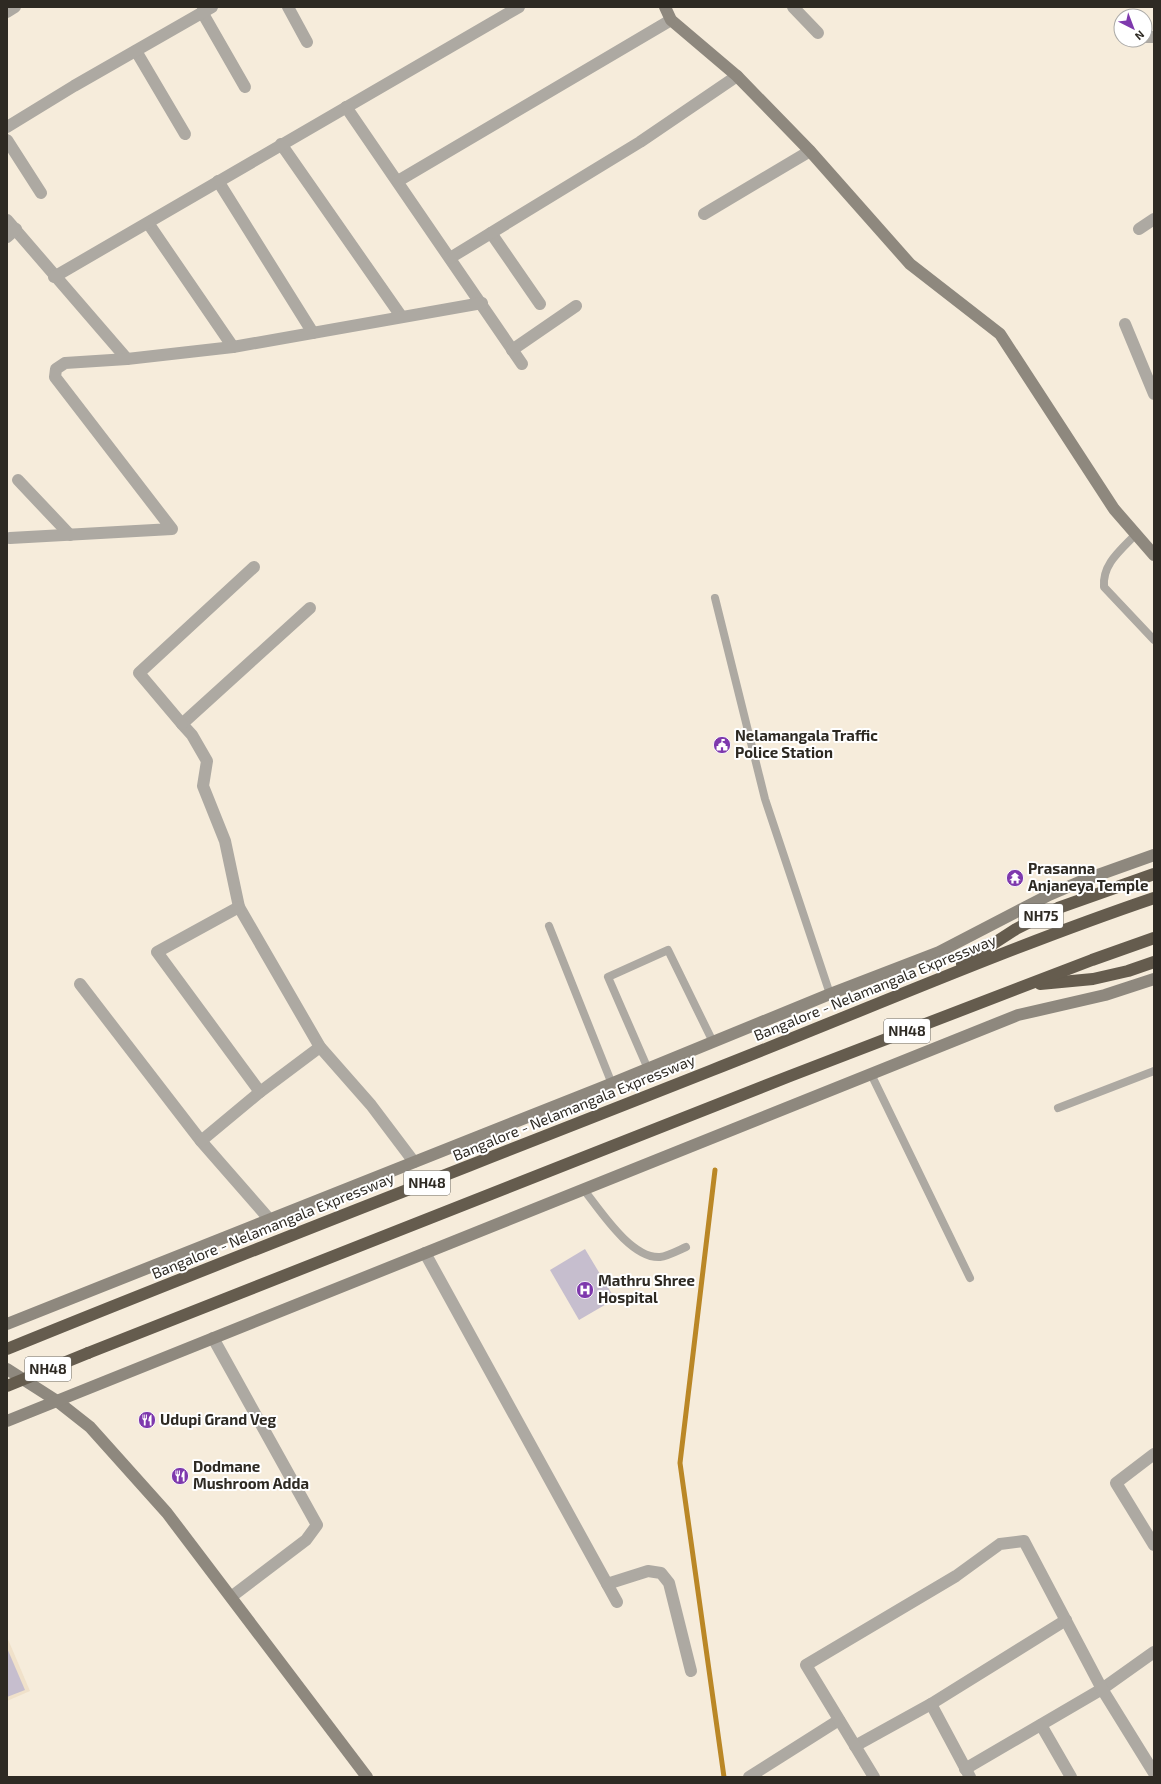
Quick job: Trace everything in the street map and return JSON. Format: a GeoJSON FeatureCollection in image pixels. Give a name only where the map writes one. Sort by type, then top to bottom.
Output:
{"type":"FeatureCollection","features":[{"type":"Feature","properties":{"kind":"highway","name":"NH75"},"geometry":{"type":"LineString","coordinates":[[939,979],[1016,929],[1058,908],[1154,874]]}},
{"type":"Feature","properties":{"kind":"highway","name":"Bangalore - Nelamangala Expressway"},"geometry":{"type":"LineString","coordinates":[[7,1349],[939,979],[1082,923],[1154,898]]}},
{"type":"Feature","properties":{"kind":"highway","name":"NH48"},"geometry":{"type":"LineString","coordinates":[[7,1386],[1025,985],[1154,938]]}},
{"type":"Feature","properties":{"kind":"highway"},"geometry":{"type":"LineString","coordinates":[[1025,985],[1093,979],[1128,971],[1154,962]]}},
{"type":"Feature","properties":{"kind":"street"},"geometry":{"type":"LineString","coordinates":[[7,12],[15,7]]}},
{"type":"Feature","properties":{"kind":"street"},"geometry":{"type":"LineString","coordinates":[[288,7],[307,42]]}},
{"type":"Feature","properties":{"kind":"street"},"geometry":{"type":"LineString","coordinates":[[54,277],[519,7]]}},
{"type":"Feature","properties":{"kind":"street"},"geometry":{"type":"LineString","coordinates":[[665,7],[671,20],[737,76],[810,151],[910,264],[1000,334],[1114,510],[1154,555]]}},
{"type":"Feature","properties":{"kind":"street"},"geometry":{"type":"LineString","coordinates":[[793,7],[818,33]]}},
{"type":"Feature","properties":{"kind":"street"},"geometry":{"type":"LineString","coordinates":[[7,127],[207,10],[245,87]]}},
{"type":"Feature","properties":{"kind":"street"},"geometry":{"type":"LineString","coordinates":[[398,181],[671,20]]}},
{"type":"Feature","properties":{"kind":"street"},"geometry":{"type":"LineString","coordinates":[[136,51],[185,134]]}},
{"type":"Feature","properties":{"kind":"street"},"geometry":{"type":"LineString","coordinates":[[450,258],[640,142],[737,76]]}},
{"type":"Feature","properties":{"kind":"street"},"geometry":{"type":"LineString","coordinates":[[346,107],[482,303],[522,364]]}},
{"type":"Feature","properties":{"kind":"street"},"geometry":{"type":"LineString","coordinates":[[7,140],[41,193]]}},
{"type":"Feature","properties":{"kind":"street"},"geometry":{"type":"LineString","coordinates":[[281,144],[401,316]]}},
{"type":"Feature","properties":{"kind":"street"},"geometry":{"type":"LineString","coordinates":[[704,214],[810,151]]}},
{"type":"Feature","properties":{"kind":"street"},"geometry":{"type":"LineString","coordinates":[[218,181],[313,333]]}},
{"type":"Feature","properties":{"kind":"street"},"geometry":{"type":"LineString","coordinates":[[1139,228],[1154,219]]}},
{"type":"Feature","properties":{"kind":"street"},"geometry":{"type":"LineString","coordinates":[[7,220],[12,233],[54,277],[127,359]]}},
{"type":"Feature","properties":{"kind":"street"},"geometry":{"type":"LineString","coordinates":[[148,223],[233,347]]}},
{"type":"Feature","properties":{"kind":"street"},"geometry":{"type":"LineString","coordinates":[[491,233],[540,304]]}},
{"type":"Feature","properties":{"kind":"street"},"geometry":{"type":"LineString","coordinates":[[10,538],[172,529],[55,377],[56,369],[65,362],[127,359],[233,347],[401,316],[482,303]]}},
{"type":"Feature","properties":{"kind":"street"},"geometry":{"type":"LineString","coordinates":[[512,350],[576,306]]}},
{"type":"Feature","properties":{"kind":"street"},"geometry":{"type":"LineString","coordinates":[[1125,324],[1154,394]]}},
{"type":"Feature","properties":{"kind":"street"},"geometry":{"type":"LineString","coordinates":[[18,480],[70,535]]}},
{"type":"Feature","properties":{"kind":"street"},"geometry":{"type":"LineString","coordinates":[[254,567],[139,674],[192,735],[207,761],[203,786],[225,841],[239,907],[320,1047],[371,1105],[414,1162]]}},
{"type":"Feature","properties":{"kind":"street"},"geometry":{"type":"LineString","coordinates":[[182,724],[310,608]]}},
{"type":"Feature","properties":{"kind":"street"},"geometry":{"type":"LineString","coordinates":[[7,1324],[612,1084],[830,994],[939,952],[1049,895],[1084,880],[1154,855]]}},
{"type":"Feature","properties":{"kind":"street"},"geometry":{"type":"LineString","coordinates":[[239,907],[157,952],[260,1092]]}},
{"type":"Feature","properties":{"kind":"street"},"geometry":{"type":"LineString","coordinates":[[7,1421],[1018,1015],[1105,995],[1154,979]]}},
{"type":"Feature","properties":{"kind":"street"},"geometry":{"type":"LineString","coordinates":[[80,984],[201,1141],[270,1220]]}},
{"type":"Feature","properties":{"kind":"street"},"geometry":{"type":"LineString","coordinates":[[201,1141],[260,1092],[320,1047]]}},
{"type":"Feature","properties":{"kind":"street"},"geometry":{"type":"LineString","coordinates":[[425,1253],[617,1602]]}},
{"type":"Feature","properties":{"kind":"street"},"geometry":{"type":"LineString","coordinates":[[213,1338],[317,1525],[306,1540],[231,1597]]}},
{"type":"Feature","properties":{"kind":"street"},"geometry":{"type":"LineString","coordinates":[[7,1370],[58,1401],[90,1427],[162,1507],[368,1777]]}},
{"type":"Feature","properties":{"kind":"street"},"geometry":{"type":"LineString","coordinates":[[1154,1454],[1116,1483],[1154,1545]]}},
{"type":"Feature","properties":{"kind":"street"},"geometry":{"type":"LineString","coordinates":[[874,1777],[806,1665],[956,1576],[1000,1544],[1024,1541],[1102,1689],[1154,1773]]}},
{"type":"Feature","properties":{"kind":"street"},"geometry":{"type":"LineString","coordinates":[[607,1584],[648,1571],[661,1573],[669,1582],[691,1671]]}},
{"type":"Feature","properties":{"kind":"street"},"geometry":{"type":"LineString","coordinates":[[855,1746],[931,1704],[1066,1620]]}},
{"type":"Feature","properties":{"kind":"street"},"geometry":{"type":"LineString","coordinates":[[931,1704],[967,1773],[1040,1725],[1102,1689],[1154,1652]]}},
{"type":"Feature","properties":{"kind":"street"},"geometry":{"type":"LineString","coordinates":[[749,1777],[839,1720]]}},
{"type":"Feature","properties":{"kind":"street"},"geometry":{"type":"LineString","coordinates":[[1040,1725],[1071,1777]]}},
{"type":"Feature","properties":{"kind":"lane"},"geometry":{"type":"LineString","coordinates":[[1136,534],[1110,562],[1103,576],[1104,588],[1154,640]]}},
{"type":"Feature","properties":{"kind":"lane"},"geometry":{"type":"LineString","coordinates":[[715,598],[765,799],[830,994]]}},
{"type":"Feature","properties":{"kind":"lane"},"geometry":{"type":"LineString","coordinates":[[550,926],[612,1084]]}},
{"type":"Feature","properties":{"kind":"lane"},"geometry":{"type":"LineString","coordinates":[[648,1068],[608,977],[668,950],[713,1042]]}},
{"type":"Feature","properties":{"kind":"lane"},"geometry":{"type":"LineString","coordinates":[[1058,1108],[1154,1071]]}},
{"type":"Feature","properties":{"kind":"lane"},"geometry":{"type":"LineString","coordinates":[[871,1074],[970,1278]]}},
{"type":"Feature","properties":{"kind":"lane"},"geometry":{"type":"LineString","coordinates":[[584,1190],[628,1243],[645,1254],[660,1257],[686,1247]]}},
{"type":"Feature","properties":{"kind":"shaded area"},"geometry":{"type":"Polygon","coordinates":[[[7,1637],[30,1691],[7,1701],[7,1637]]]}},
{"type":"Feature","properties":{"kind":"building"},"geometry":{"type":"Polygon","coordinates":[[[585,1249],[615,1299],[579,1320],[550,1270],[585,1249]]]}},
{"type":"Feature","properties":{"kind":"building"},"geometry":{"type":"Polygon","coordinates":[[[7,1648],[25,1690],[7,1697],[7,1648]]]}},
{"type":"Feature","properties":{"kind":"waterway"},"geometry":{"type":"LineString","coordinates":[[715,1170],[680,1463],[724,1777]]}},
{"type":"Feature","properties":{"kind":"place","name":"Nelamangala Traffic Police Station"},"geometry":{"type":"Point","coordinates":[722,745]}},
{"type":"Feature","properties":{"kind":"place","name":"Prasanna Anjaneya Temple"},"geometry":{"type":"Point","coordinates":[1015,878]}},
{"type":"Feature","properties":{"kind":"place","name":"Mathru Shree Hospital"},"geometry":{"type":"Point","coordinates":[585,1290]}},
{"type":"Feature","properties":{"kind":"place","name":"Udupi Grand Veg"},"geometry":{"type":"Point","coordinates":[147,1420]}},
{"type":"Feature","properties":{"kind":"place","name":"Dodmane Mushroom Adda"},"geometry":{"type":"Point","coordinates":[180,1476]}}]}
